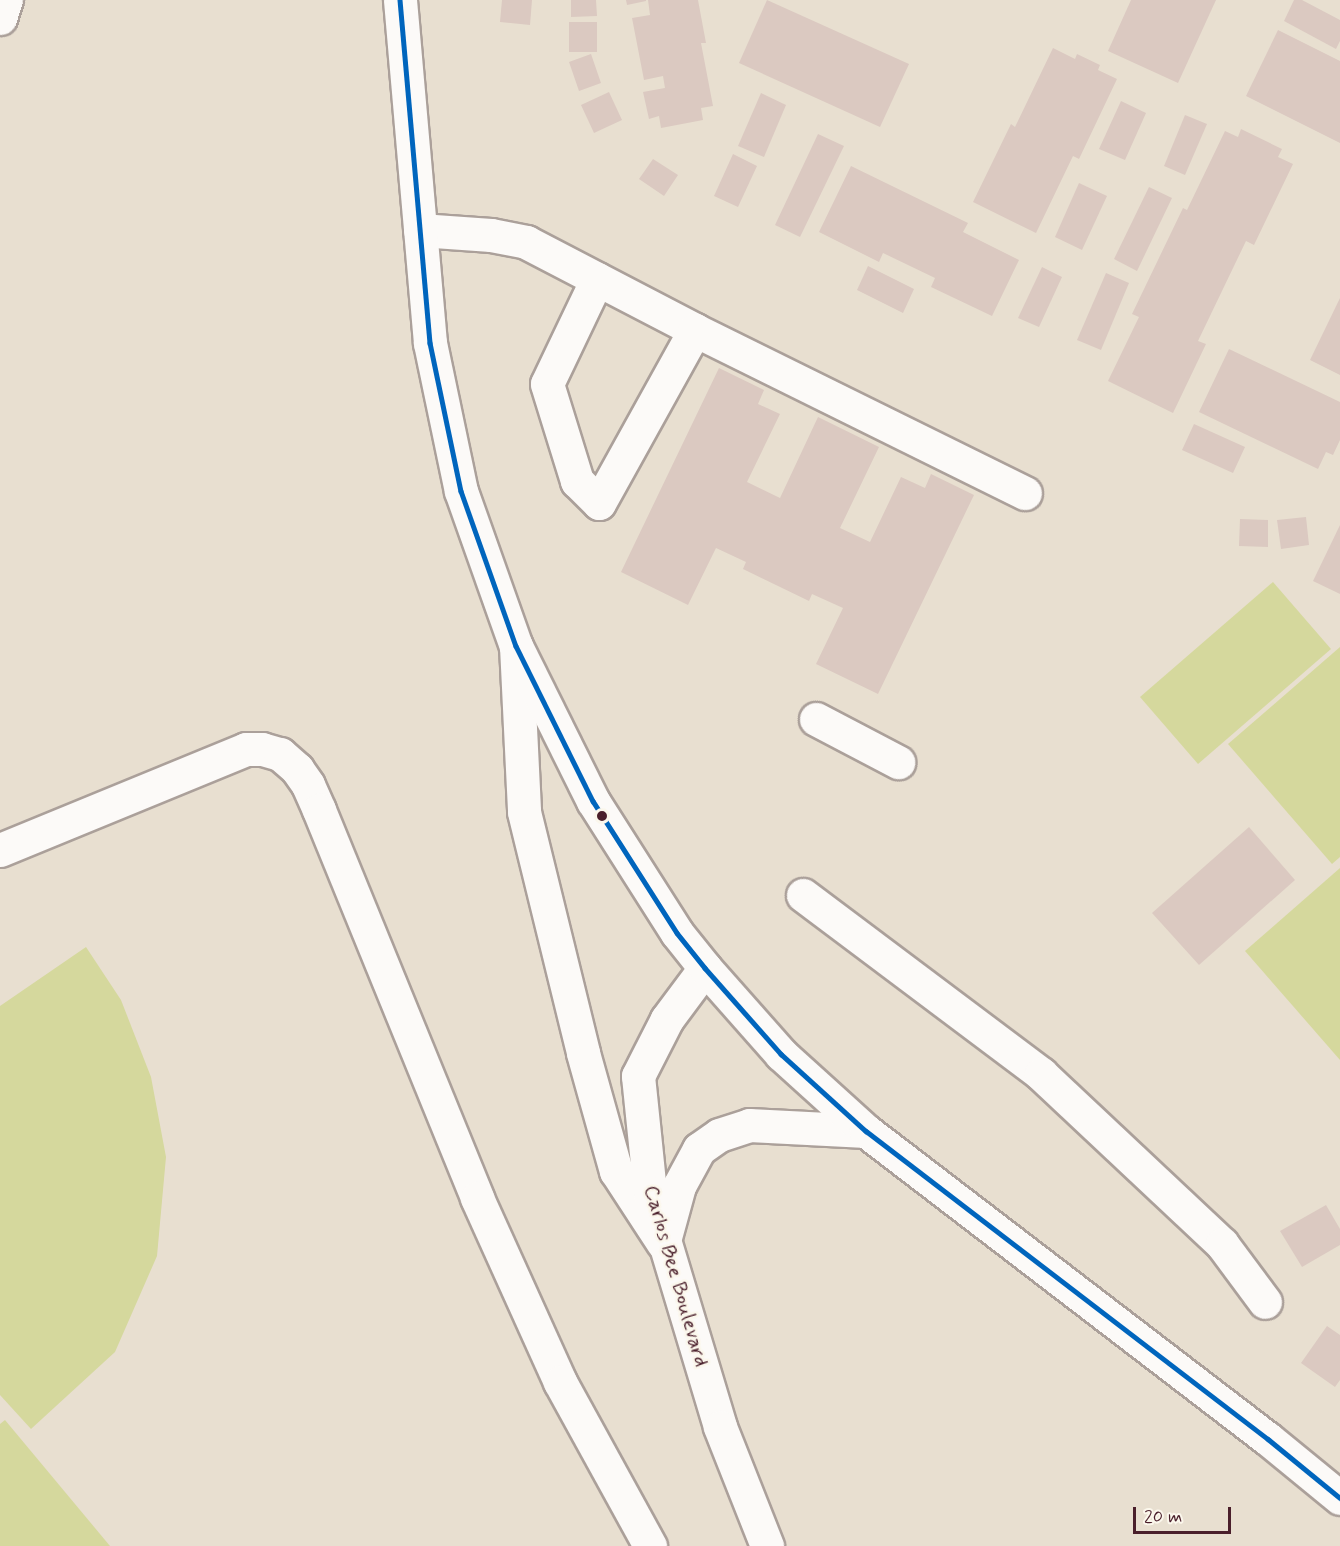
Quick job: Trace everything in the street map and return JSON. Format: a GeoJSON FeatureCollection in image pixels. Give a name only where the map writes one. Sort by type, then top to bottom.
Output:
{"type":"FeatureCollection","features":[{"type":"Feature","properties":{"kind":"main road"},"geometry":{"type":"LineString","coordinates":[[0,18],[6,0]]}},
{"type":"Feature","properties":{"kind":"main road"},"geometry":{"type":"LineString","coordinates":[[400,0],[430,343],[461,491],[516,646],[593,801],[673,926],[705,968],[781,1054],[866,1131],[1268,1439],[1340,1498]]}},
{"type":"Feature","properties":{"kind":"main road"},"geometry":{"type":"LineString","coordinates":[[420,230],[491,235],[526,242],[695,330],[1025,493]]}},
{"type":"Feature","properties":{"kind":"main road"},"geometry":{"type":"LineString","coordinates":[[597,279],[548,384],[577,482],[600,503],[695,330]]}},
{"type":"Feature","properties":{"kind":"main road"},"geometry":{"type":"LineString","coordinates":[[516,646],[524,812],[583,1053],[616,1172],[663,1243]]}},
{"type":"Feature","properties":{"kind":"main road"},"geometry":{"type":"LineString","coordinates":[[816,719],[898,762]]}},
{"type":"Feature","properties":{"kind":"main road"},"geometry":{"type":"LineString","coordinates":[[0,850],[246,749],[262,749],[280,754],[297,770],[308,785],[319,810],[491,1231],[560,1382],[650,1546]]}},
{"type":"Feature","properties":{"kind":"main road"},"geometry":{"type":"LineString","coordinates":[[803,896],[1041,1074],[1222,1244],[1265,1302]]}},
{"type":"Feature","properties":{"kind":"main road","name":"Carlos Bee Boulevard"},"geometry":{"type":"LineString","coordinates":[[705,968],[667,1019],[638,1076],[650,1193],[663,1243],[720,1427],[767,1546]]}},
{"type":"Feature","properties":{"kind":"main road"},"geometry":{"type":"LineString","coordinates":[[663,1243],[679,1186],[699,1149],[719,1135],[749,1125],[866,1131]]}},
{"type":"Feature","properties":{"kind":"green space"},"geometry":{"type":"Polygon","coordinates":[[[1273,582],[1331,649],[1198,764],[1140,697],[1273,582]]]}},
{"type":"Feature","properties":{"kind":"green space"},"geometry":{"type":"Polygon","coordinates":[[[1340,647],[1340,857],[1332,864],[1228,744],[1340,647]]]}},
{"type":"Feature","properties":{"kind":"green space"},"geometry":{"type":"Polygon","coordinates":[[[1340,868],[1340,1060],[1245,951],[1340,868]]]}},
{"type":"Feature","properties":{"kind":"green space"},"geometry":{"type":"Polygon","coordinates":[[[86,947],[121,1000],[151,1077],[166,1157],[157,1256],[115,1352],[31,1429],[0,1395],[0,1006],[86,947]]]}},
{"type":"Feature","properties":{"kind":"green space"},"geometry":{"type":"Polygon","coordinates":[[[5,1420],[110,1546],[0,1546],[0,1424],[5,1420]]]}},
{"type":"Feature","properties":{"kind":"building"},"geometry":{"type":"Polygon","coordinates":[[[502,0],[532,0],[530,25],[500,22],[502,0]]]}},
{"type":"Feature","properties":{"kind":"building"},"geometry":{"type":"Polygon","coordinates":[[[571,0],[596,0],[597,16],[571,17],[571,0]]]}},
{"type":"Feature","properties":{"kind":"building"},"geometry":{"type":"Polygon","coordinates":[[[626,0],[646,0],[646,1],[627,5],[626,0]]]}},
{"type":"Feature","properties":{"kind":"building"},"geometry":{"type":"Polygon","coordinates":[[[648,0],[698,0],[706,43],[701,43],[713,106],[701,108],[703,120],[661,128],[659,116],[649,119],[643,92],[665,88],[663,76],[644,80],[632,18],[650,15],[648,0]]]}},
{"type":"Feature","properties":{"kind":"building"},"geometry":{"type":"Polygon","coordinates":[[[767,0],[909,64],[880,127],[739,63],[767,0]]]}},
{"type":"Feature","properties":{"kind":"building"},"geometry":{"type":"Polygon","coordinates":[[[1131,0],[1216,0],[1178,83],[1108,51],[1131,0]]]}},
{"type":"Feature","properties":{"kind":"building"},"geometry":{"type":"Polygon","coordinates":[[[1294,0],[1302,0],[1340,20],[1340,41],[1336,49],[1284,21],[1294,0]]]}},
{"type":"Feature","properties":{"kind":"building"},"geometry":{"type":"Polygon","coordinates":[[[569,22],[597,22],[597,52],[569,52],[569,22]]]}},
{"type":"Feature","properties":{"kind":"building"},"geometry":{"type":"Polygon","coordinates":[[[1278,30],[1340,61],[1340,143],[1246,96],[1278,30]]]}},
{"type":"Feature","properties":{"kind":"building"},"geometry":{"type":"Polygon","coordinates":[[[1053,48],[1075,59],[1077,54],[1100,65],[1098,70],[1117,79],[1079,159],[1073,156],[1036,233],[973,202],[1011,124],[1015,127],[1053,48]]]}},
{"type":"Feature","properties":{"kind":"building"},"geometry":{"type":"Polygon","coordinates":[[[591,54],[601,83],[579,91],[569,62],[591,54]]]}},
{"type":"Feature","properties":{"kind":"building"},"geometry":{"type":"Polygon","coordinates":[[[609,92],[622,120],[594,133],[581,105],[609,92]]]}},
{"type":"Feature","properties":{"kind":"building"},"geometry":{"type":"Polygon","coordinates":[[[761,93],[786,105],[764,157],[738,146],[761,93]]]}},
{"type":"Feature","properties":{"kind":"building"},"geometry":{"type":"Polygon","coordinates":[[[1121,101],[1146,113],[1125,160],[1099,149],[1121,101]]]}},
{"type":"Feature","properties":{"kind":"building"},"geometry":{"type":"Polygon","coordinates":[[[1185,115],[1207,124],[1185,175],[1164,166],[1185,115]]]}},
{"type":"Feature","properties":{"kind":"building"},"geometry":{"type":"Polygon","coordinates":[[[1241,129],[1282,149],[1278,157],[1293,164],[1254,245],[1246,241],[1198,341],[1206,344],[1173,413],[1108,381],[1139,317],[1132,314],[1183,208],[1187,210],[1225,131],[1238,137],[1241,129]]]}},
{"type":"Feature","properties":{"kind":"building"},"geometry":{"type":"Polygon","coordinates":[[[818,134],[844,146],[800,237],[775,225],[818,134]]]}},
{"type":"Feature","properties":{"kind":"building"},"geometry":{"type":"Polygon","coordinates":[[[733,154],[757,166],[738,207],[714,196],[733,154]]]}},
{"type":"Feature","properties":{"kind":"building"},"geometry":{"type":"Polygon","coordinates":[[[653,159],[678,175],[664,196],[639,179],[653,159]]]}},
{"type":"Feature","properties":{"kind":"building"},"geometry":{"type":"Polygon","coordinates":[[[851,166],[968,223],[963,232],[1019,260],[992,316],[931,287],[935,278],[883,253],[879,262],[819,232],[851,166]]]}},
{"type":"Feature","properties":{"kind":"building"},"geometry":{"type":"Polygon","coordinates":[[[1079,183],[1107,196],[1082,250],[1055,237],[1079,183]]]}},
{"type":"Feature","properties":{"kind":"building"},"geometry":{"type":"Polygon","coordinates":[[[1149,187],[1172,198],[1137,271],[1114,259],[1149,187]]]}},
{"type":"Feature","properties":{"kind":"building"},"geometry":{"type":"Polygon","coordinates":[[[868,266],[914,289],[903,313],[857,290],[868,266]]]}},
{"type":"Feature","properties":{"kind":"building"},"geometry":{"type":"Polygon","coordinates":[[[1042,267],[1062,277],[1039,327],[1018,318],[1042,267]]]}},
{"type":"Feature","properties":{"kind":"building"},"geometry":{"type":"Polygon","coordinates":[[[1106,273],[1129,283],[1101,350],[1077,340],[1106,273]]]}},
{"type":"Feature","properties":{"kind":"building"},"geometry":{"type":"Polygon","coordinates":[[[1340,298],[1340,375],[1310,360],[1340,298]]]}},
{"type":"Feature","properties":{"kind":"building"},"geometry":{"type":"Polygon","coordinates":[[[1229,349],[1340,402],[1340,440],[1333,455],[1326,452],[1318,469],[1199,412],[1229,349]]]}},
{"type":"Feature","properties":{"kind":"building"},"geometry":{"type":"Polygon","coordinates":[[[719,368],[764,390],[758,404],[780,414],[747,482],[780,498],[818,417],[879,447],[840,528],[870,542],[901,477],[925,488],[931,474],[974,495],[878,694],[816,664],[843,608],[812,594],[809,601],[743,569],[746,562],[716,548],[688,605],[621,572],[719,368]]]}},
{"type":"Feature","properties":{"kind":"building"},"geometry":{"type":"Polygon","coordinates":[[[1194,424],[1245,447],[1233,473],[1182,450],[1194,424]]]}},
{"type":"Feature","properties":{"kind":"building"},"geometry":{"type":"Polygon","coordinates":[[[1306,517],[1309,545],[1281,549],[1277,520],[1306,517]]]}},
{"type":"Feature","properties":{"kind":"building"},"geometry":{"type":"Polygon","coordinates":[[[1240,519],[1268,520],[1268,547],[1239,546],[1240,519]]]}},
{"type":"Feature","properties":{"kind":"building"},"geometry":{"type":"Polygon","coordinates":[[[1340,525],[1340,594],[1313,581],[1340,525]]]}},
{"type":"Feature","properties":{"kind":"building"},"geometry":{"type":"Polygon","coordinates":[[[1249,827],[1295,880],[1199,965],[1152,913],[1249,827]]]}},
{"type":"Feature","properties":{"kind":"building"},"geometry":{"type":"Polygon","coordinates":[[[1326,1205],[1340,1229],[1340,1245],[1302,1267],[1280,1231],[1326,1205]]]}},
{"type":"Feature","properties":{"kind":"building"},"geometry":{"type":"Polygon","coordinates":[[[1327,1326],[1340,1335],[1340,1380],[1335,1387],[1301,1363],[1327,1326]]]}},
{"type":"Feature","properties":{"kind":"transit line"},"geometry":{"type":"LineString","coordinates":[[400,0],[430,343],[461,491],[516,646],[593,801],[677,933],[781,1054],[866,1131],[1268,1439],[1340,1498]]}}]}
